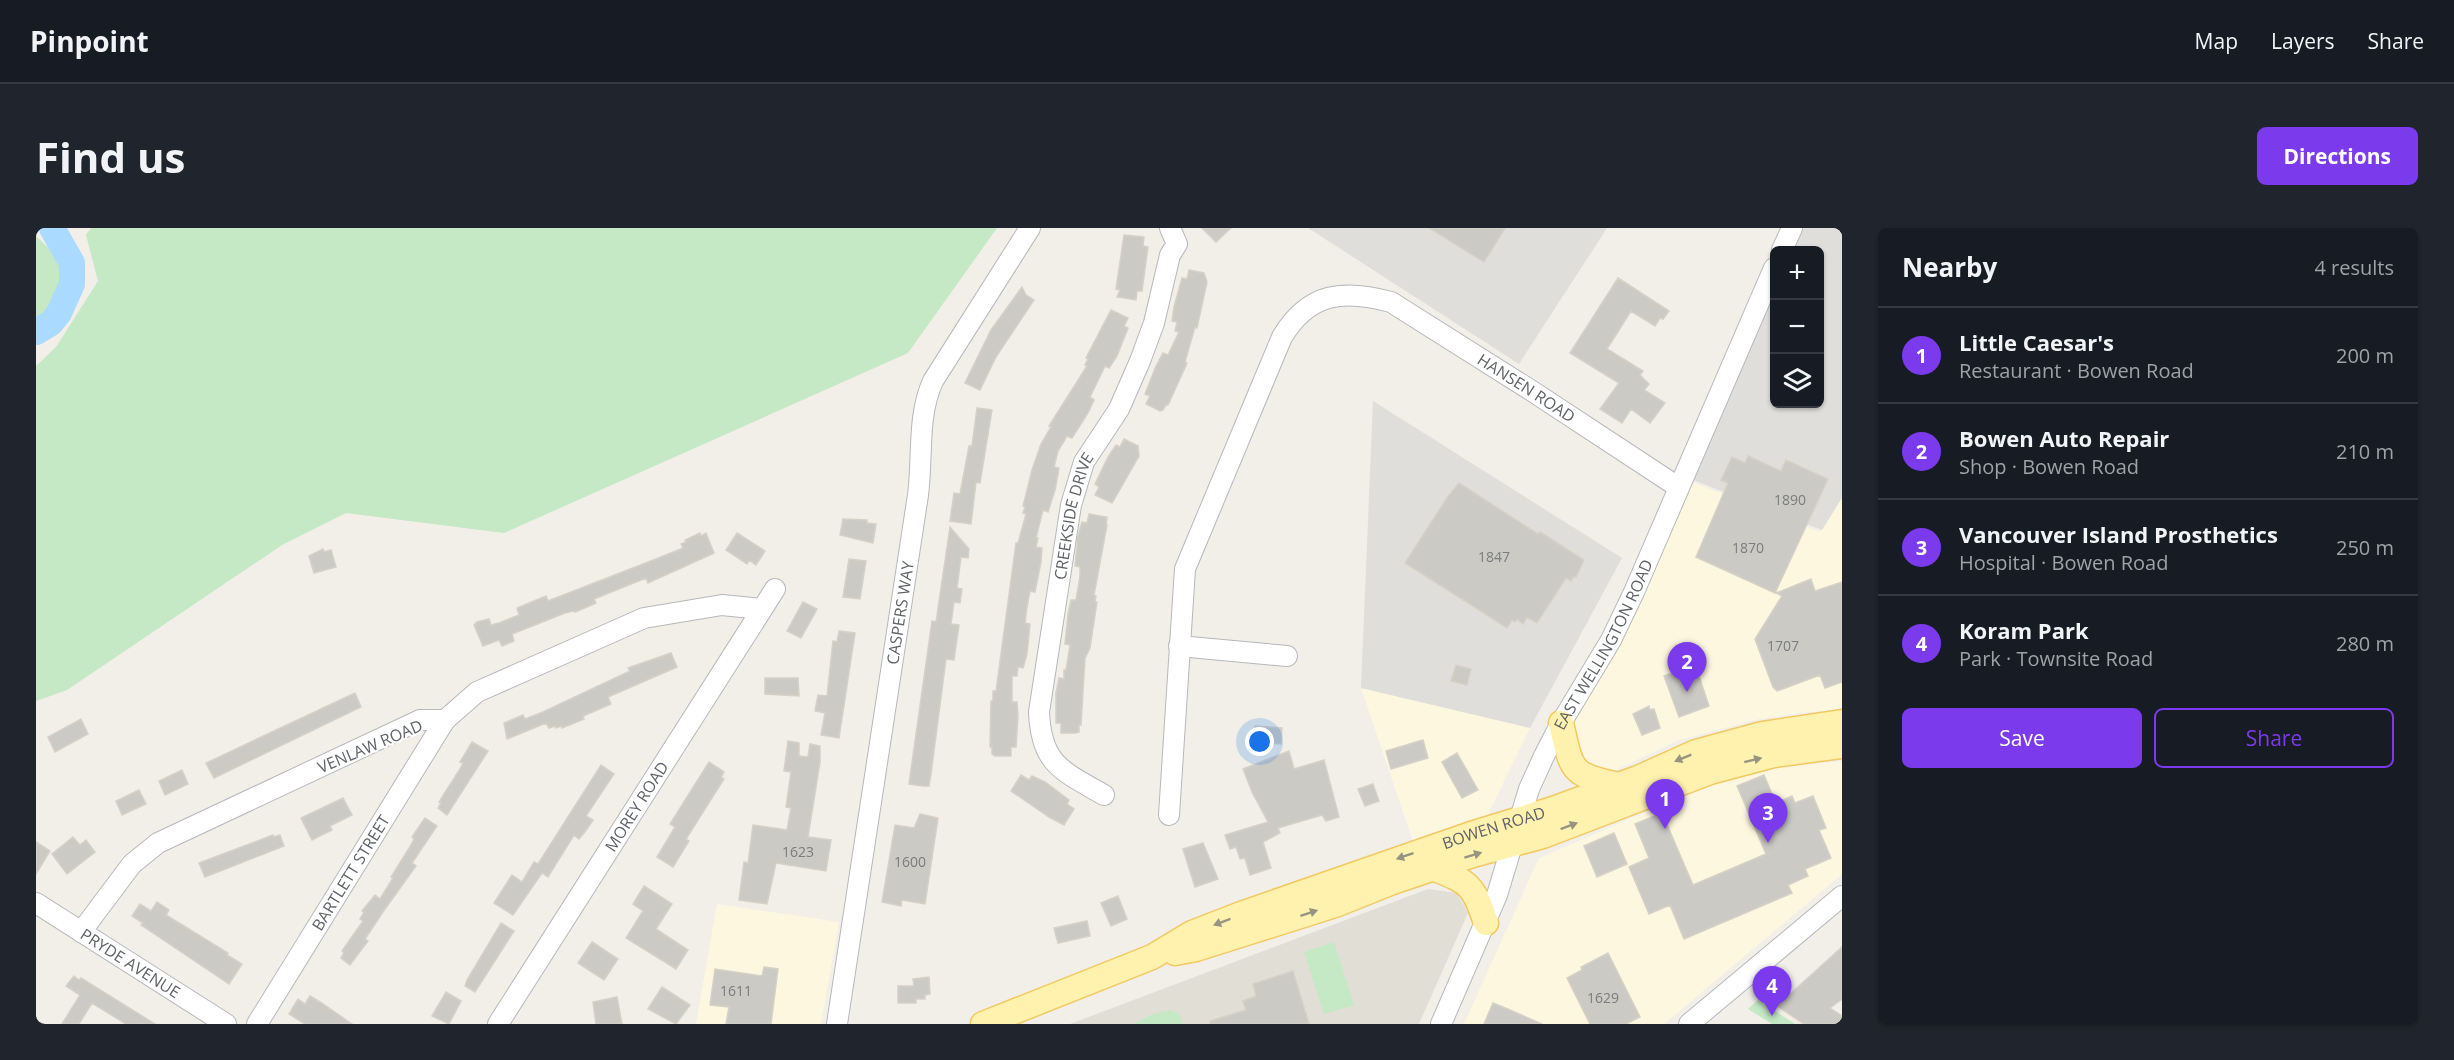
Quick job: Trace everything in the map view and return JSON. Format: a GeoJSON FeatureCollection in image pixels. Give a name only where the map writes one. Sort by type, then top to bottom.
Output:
{"type":"FeatureCollection","features":[{"type":"Feature","properties":{"kind":"main road","name":"BOWEN ROAD"},"geometry":{"type":"LineString","coordinates":[[983,1024],[1152,957],[1192,933],[1332,881],[1619,785],[1680,759],[1729,742],[1779,731],[1842,722]]}},
{"type":"Feature","properties":{"kind":"main road"},"geometry":{"type":"LineString","coordinates":[[1561,723],[1575,767],[1590,779],[1619,785]]}},
{"type":"Feature","properties":{"kind":"main road","name":"BOWEN ROAD"},"geometry":{"type":"LineString","coordinates":[[1152,957],[1196,949],[1335,905],[1433,868],[1543,836],[1710,772],[1774,755],[1842,746]]}},
{"type":"Feature","properties":{"kind":"main road"},"geometry":{"type":"LineString","coordinates":[[1433,868],[1470,886],[1476,894],[1486,923]]}},
{"type":"Feature","properties":{"kind":"street","name":"CASPERS WAY"},"geometry":{"type":"LineString","coordinates":[[837,1024],[918,495],[925,398],[933,381],[1030,228]]}},
{"type":"Feature","properties":{"kind":"street","name":"CREEKSIDE DRIVE"},"geometry":{"type":"LineString","coordinates":[[1104,795],[1072,777],[1045,751],[1040,735],[1039,712],[1071,505],[1077,480],[1084,462],[1119,409],[1148,340],[1170,255],[1177,244],[1170,228]]}},
{"type":"Feature","properties":{"kind":"street"},"geometry":{"type":"LineString","coordinates":[[1784,246],[1792,228]]}},
{"type":"Feature","properties":{"kind":"street","name":"EAST WELLINGTON ROAD"},"geometry":{"type":"LineString","coordinates":[[1441,1024],[1505,875],[1529,789],[1561,723],[1611,640],[1634,592],[1770,277]]}},
{"type":"Feature","properties":{"kind":"street","name":"HANSEN ROAD"},"geometry":{"type":"LineString","coordinates":[[1169,815],[1185,569],[1282,337],[1298,314],[1321,299],[1338,295],[1371,298],[1398,306],[1678,487]]}},
{"type":"Feature","properties":{"kind":"street","name":"MOREY ROAD"},"geometry":{"type":"LineString","coordinates":[[498,1024],[775,589]]}},
{"type":"Feature","properties":{"kind":"street","name":"VENLAW ROAD"},"geometry":{"type":"LineString","coordinates":[[81,932],[132,864],[158,843],[420,720],[445,720],[477,692],[644,618],[722,605],[762,609]]}},
{"type":"Feature","properties":{"kind":"street"},"geometry":{"type":"LineString","coordinates":[[1179,646],[1287,656]]}},
{"type":"Feature","properties":{"kind":"street","name":"BARTLETT STREET"},"geometry":{"type":"LineString","coordinates":[[256,1024],[445,720]]}},
{"type":"Feature","properties":{"kind":"street"},"geometry":{"type":"LineString","coordinates":[[1689,1024],[1842,896]]}},
{"type":"Feature","properties":{"kind":"street","name":"PRYDE AVENUE"},"geometry":{"type":"LineString","coordinates":[[36,903],[226,1024]]}},
{"type":"Feature","properties":{"kind":"shaded area"},"geometry":{"type":"Polygon","coordinates":[[[1308,228],[1607,228],[1519,364],[1308,228]]]}},
{"type":"Feature","properties":{"kind":"shaded area"},"geometry":{"type":"Polygon","coordinates":[[[1801,228],[1842,228],[1842,498],[1822,530],[1688,478],[1770,296],[1770,408],[1824,408],[1824,246],[1793,246],[1801,228]]]}},
{"type":"Feature","properties":{"kind":"shaded area"},"geometry":{"type":"Polygon","coordinates":[[[1373,401],[1622,558],[1530,728],[1361,688],[1373,401]]]}},
{"type":"Feature","properties":{"kind":"shaded area"},"geometry":{"type":"Polygon","coordinates":[[[1687,480],[1820,532],[1842,497],[1842,709],[1754,720],[1676,741],[1608,774],[1592,767],[1571,749],[1565,730],[1687,480]]]}},
{"type":"Feature","properties":{"kind":"shaded area"},"geometry":{"type":"Polygon","coordinates":[[[1361,688],[1530,728],[1487,816],[1414,844],[1361,688]]]}},
{"type":"Feature","properties":{"kind":"shaded area"},"geometry":{"type":"Polygon","coordinates":[[[1842,761],[1842,874],[1664,1024],[1464,1024],[1539,858],[1692,792],[1765,769],[1842,761]]]}},
{"type":"Feature","properties":{"kind":"shaded area"},"geometry":{"type":"Polygon","coordinates":[[[1428,889],[1457,893],[1468,913],[1419,1024],[1070,1024],[1428,889]]]}},
{"type":"Feature","properties":{"kind":"shaded area"},"geometry":{"type":"Polygon","coordinates":[[[717,904],[839,922],[821,1024],[696,1024],[717,904]]]}},
{"type":"Feature","properties":{"kind":"green space"},"geometry":{"type":"Polygon","coordinates":[[[91,228],[997,228],[908,353],[504,533],[346,513],[282,545],[67,690],[36,701],[36,366],[56,347],[98,281],[86,235],[91,228]]]}},
{"type":"Feature","properties":{"kind":"green space"},"geometry":{"type":"Polygon","coordinates":[[[36,236],[58,259],[67,280],[66,291],[60,301],[51,312],[36,323],[36,236]]]}},
{"type":"Feature","properties":{"kind":"green space"},"geometry":{"type":"Polygon","coordinates":[[[1334,942],[1354,1005],[1324,1014],[1304,952],[1334,942]]]}},
{"type":"Feature","properties":{"kind":"green space"},"geometry":{"type":"Polygon","coordinates":[[[1758,1000],[1795,1024],[1772,1024],[1748,1009],[1758,1000]]]}},
{"type":"Feature","properties":{"kind":"green space"},"geometry":{"type":"Polygon","coordinates":[[[1170,1010],[1180,1014],[1182,1024],[1134,1024],[1153,1014],[1170,1010]]]}},
{"type":"Feature","properties":{"kind":"building"},"geometry":{"type":"Polygon","coordinates":[[[1202,228],[1231,228],[1216,242],[1202,228]]]}},
{"type":"Feature","properties":{"kind":"building"},"geometry":{"type":"Polygon","coordinates":[[[1429,228],[1505,228],[1484,262],[1429,228]]]}},
{"type":"Feature","properties":{"kind":"building"},"geometry":{"type":"Polygon","coordinates":[[[1124,235],[1144,237],[1143,246],[1148,247],[1142,291],[1137,291],[1136,300],[1117,297],[1120,290],[1116,289],[1124,235]]]}},
{"type":"Feature","properties":{"kind":"building"},"geometry":{"type":"Polygon","coordinates":[[[1189,270],[1204,273],[1207,282],[1197,328],[1195,327],[1185,362],[1187,363],[1168,405],[1160,411],[1146,404],[1150,396],[1145,394],[1163,353],[1168,355],[1179,332],[1175,331],[1177,322],[1172,321],[1174,307],[1182,278],[1187,279],[1189,270]]]}},
{"type":"Feature","properties":{"kind":"building"},"geometry":{"type":"Polygon","coordinates":[[[1618,278],[1669,311],[1663,319],[1660,318],[1655,326],[1631,311],[1607,349],[1643,371],[1640,375],[1649,384],[1644,390],[1665,403],[1650,423],[1631,409],[1622,423],[1600,409],[1619,383],[1570,353],[1618,278]]]}},
{"type":"Feature","properties":{"kind":"building"},"geometry":{"type":"Polygon","coordinates":[[[1022,287],[1026,295],[1034,300],[996,357],[980,390],[965,383],[991,330],[1022,287]]]}},
{"type":"Feature","properties":{"kind":"building"},"geometry":{"type":"Polygon","coordinates":[[[1111,310],[1128,318],[1124,326],[1128,328],[1117,356],[1109,368],[1105,366],[1090,397],[1094,400],[1088,413],[1072,438],[1067,436],[1058,451],[1054,467],[1059,468],[1055,490],[1048,512],[1043,510],[1036,538],[1038,538],[1036,547],[1042,548],[1041,562],[1035,592],[1030,591],[1027,607],[1025,623],[1030,624],[1027,654],[1023,668],[1018,667],[1017,676],[1012,676],[1012,702],[1017,702],[1018,716],[1016,747],[1011,747],[1011,756],[995,756],[990,747],[991,701],[993,701],[993,691],[996,691],[1016,543],[1018,543],[1026,514],[1023,513],[1025,507],[1023,506],[1032,470],[1041,444],[1051,427],[1049,426],[1087,366],[1085,365],[1088,359],[1086,358],[1111,310]]]}},
{"type":"Feature","properties":{"kind":"building"},"geometry":{"type":"Polygon","coordinates":[[[977,408],[992,410],[980,483],[976,482],[971,524],[950,521],[954,493],[960,494],[969,446],[972,446],[977,408]]]}},
{"type":"Feature","properties":{"kind":"building"},"geometry":{"type":"Polygon","coordinates":[[[1124,439],[1138,446],[1139,456],[1112,503],[1095,495],[1099,487],[1095,484],[1108,457],[1116,445],[1120,447],[1124,439]]]}},
{"type":"Feature","properties":{"kind":"building"},"geometry":{"type":"Polygon","coordinates":[[[1748,456],[1781,471],[1786,460],[1828,479],[1775,593],[1696,557],[1728,483],[1721,480],[1732,457],[1745,463],[1748,456]]]}},
{"type":"Feature","properties":{"kind":"building"},"geometry":{"type":"Polygon","coordinates":[[[1459,483],[1538,534],[1540,532],[1584,560],[1576,577],[1574,576],[1571,581],[1566,578],[1537,623],[1527,617],[1523,624],[1517,619],[1515,622],[1512,620],[1507,628],[1405,563],[1459,483]]]}},
{"type":"Feature","properties":{"kind":"building"},"geometry":{"type":"Polygon","coordinates":[[[1089,514],[1107,517],[1107,525],[1094,595],[1096,596],[1095,602],[1097,602],[1090,648],[1085,658],[1081,725],[1079,725],[1079,732],[1061,733],[1061,723],[1056,723],[1056,693],[1059,678],[1064,679],[1064,670],[1066,670],[1070,645],[1065,644],[1068,614],[1071,600],[1076,600],[1080,576],[1080,567],[1075,566],[1078,536],[1082,522],[1087,523],[1089,514]]]}},
{"type":"Feature","properties":{"kind":"building"},"geometry":{"type":"Polygon","coordinates":[[[843,519],[867,520],[867,523],[876,524],[873,543],[840,535],[843,519]]]}},
{"type":"Feature","properties":{"kind":"building"},"geometry":{"type":"Polygon","coordinates":[[[950,527],[969,549],[968,558],[961,557],[957,588],[962,589],[960,603],[954,602],[951,624],[959,625],[954,660],[946,659],[929,786],[923,786],[909,784],[932,621],[936,622],[950,527]]]}},
{"type":"Feature","properties":{"kind":"building"},"geometry":{"type":"Polygon","coordinates":[[[700,533],[701,536],[706,533],[714,553],[648,583],[646,578],[594,599],[596,603],[575,612],[565,613],[512,634],[514,641],[502,646],[499,640],[483,646],[474,625],[477,622],[489,619],[491,625],[499,623],[519,615],[517,608],[546,596],[548,601],[683,548],[681,544],[686,542],[685,540],[700,533]]]}},
{"type":"Feature","properties":{"kind":"building"},"geometry":{"type":"Polygon","coordinates":[[[737,533],[765,551],[756,565],[749,560],[747,564],[726,550],[737,533]]]}},
{"type":"Feature","properties":{"kind":"building"},"geometry":{"type":"Polygon","coordinates":[[[323,549],[324,552],[331,550],[336,567],[314,573],[309,556],[323,549]]]}},
{"type":"Feature","properties":{"kind":"building"},"geometry":{"type":"Polygon","coordinates":[[[849,559],[866,561],[860,599],[843,597],[849,559]]]}},
{"type":"Feature","properties":{"kind":"building"},"geometry":{"type":"Polygon","coordinates":[[[1811,579],[1815,591],[1842,582],[1842,682],[1825,688],[1820,675],[1777,691],[1773,687],[1755,639],[1782,596],[1776,593],[1811,579]]]}},
{"type":"Feature","properties":{"kind":"building"},"geometry":{"type":"Polygon","coordinates":[[[803,602],[817,609],[801,638],[787,631],[803,602]]]}},
{"type":"Feature","properties":{"kind":"building"},"geometry":{"type":"Polygon","coordinates":[[[839,631],[855,633],[839,738],[821,735],[825,713],[815,711],[818,695],[827,696],[833,641],[837,642],[839,631]]]}},
{"type":"Feature","properties":{"kind":"building"},"geometry":{"type":"Polygon","coordinates":[[[671,653],[677,667],[608,697],[611,704],[583,716],[584,719],[562,728],[555,726],[549,728],[546,723],[507,739],[504,723],[523,715],[525,719],[543,712],[630,671],[628,668],[671,653]]]}},
{"type":"Feature","properties":{"kind":"building"},"geometry":{"type":"Polygon","coordinates":[[[1456,665],[1471,669],[1467,685],[1451,681],[1456,665]]]}},
{"type":"Feature","properties":{"kind":"building"},"geometry":{"type":"Polygon","coordinates":[[[1683,669],[1687,678],[1698,673],[1709,706],[1679,717],[1664,676],[1683,669]]]}},
{"type":"Feature","properties":{"kind":"building"},"geometry":{"type":"Polygon","coordinates":[[[765,678],[798,678],[799,696],[765,694],[765,678]]]}},
{"type":"Feature","properties":{"kind":"building"},"geometry":{"type":"Polygon","coordinates":[[[355,693],[361,707],[214,778],[206,763],[355,693]]]}},
{"type":"Feature","properties":{"kind":"building"},"geometry":{"type":"Polygon","coordinates":[[[1649,706],[1650,710],[1654,709],[1660,728],[1642,735],[1633,714],[1649,706]]]}},
{"type":"Feature","properties":{"kind":"building"},"geometry":{"type":"Polygon","coordinates":[[[81,719],[88,734],[55,752],[48,737],[81,719]]]}},
{"type":"Feature","properties":{"kind":"building"},"geometry":{"type":"Polygon","coordinates":[[[1255,726],[1282,728],[1281,744],[1254,742],[1255,726]]]}},
{"type":"Feature","properties":{"kind":"building"},"geometry":{"type":"Polygon","coordinates":[[[1423,740],[1428,758],[1391,769],[1386,751],[1423,740]]]}},
{"type":"Feature","properties":{"kind":"building"},"geometry":{"type":"Polygon","coordinates":[[[788,741],[799,743],[799,756],[808,757],[810,744],[820,746],[820,762],[808,837],[831,840],[826,871],[776,863],[767,904],[739,900],[744,862],[748,863],[753,825],[787,830],[791,808],[786,807],[791,772],[784,771],[788,741]]]}},
{"type":"Feature","properties":{"kind":"building"},"geometry":{"type":"Polygon","coordinates":[[[472,742],[488,751],[447,815],[438,808],[441,803],[439,802],[460,769],[463,763],[460,762],[472,742]]]}},
{"type":"Feature","properties":{"kind":"building"},"geometry":{"type":"Polygon","coordinates":[[[1289,751],[1294,769],[1324,760],[1339,817],[1326,821],[1322,815],[1278,828],[1280,833],[1263,842],[1271,868],[1250,875],[1245,858],[1240,859],[1236,847],[1230,849],[1225,835],[1268,822],[1243,769],[1289,751]]]}},
{"type":"Feature","properties":{"kind":"building"},"geometry":{"type":"Polygon","coordinates":[[[1457,753],[1478,790],[1462,798],[1442,762],[1457,753]]]}},
{"type":"Feature","properties":{"kind":"building"},"geometry":{"type":"Polygon","coordinates":[[[709,762],[724,772],[721,777],[724,779],[686,839],[689,841],[673,867],[657,857],[675,827],[670,824],[709,762]]]}},
{"type":"Feature","properties":{"kind":"building"},"geometry":{"type":"Polygon","coordinates":[[[601,765],[614,774],[586,816],[593,820],[587,829],[579,839],[574,835],[548,877],[542,873],[513,915],[494,903],[512,875],[522,882],[534,862],[538,864],[601,765]]]}},
{"type":"Feature","properties":{"kind":"building"},"geometry":{"type":"Polygon","coordinates":[[[182,770],[188,784],[165,795],[159,781],[182,770]]]}},
{"type":"Feature","properties":{"kind":"building"},"geometry":{"type":"Polygon","coordinates":[[[1021,775],[1029,780],[1032,776],[1045,782],[1069,800],[1067,804],[1074,809],[1064,825],[1011,791],[1021,775]]]}},
{"type":"Feature","properties":{"kind":"building"},"geometry":{"type":"Polygon","coordinates":[[[1764,775],[1776,803],[1792,796],[1795,803],[1813,796],[1826,828],[1819,830],[1831,858],[1805,869],[1808,876],[1788,885],[1792,893],[1684,939],[1670,905],[1649,914],[1629,867],[1649,858],[1635,824],[1662,813],[1693,885],[1766,854],[1737,786],[1764,775]]]}},
{"type":"Feature","properties":{"kind":"building"},"geometry":{"type":"Polygon","coordinates":[[[1373,784],[1379,801],[1365,806],[1358,789],[1373,784]]]}},
{"type":"Feature","properties":{"kind":"building"},"geometry":{"type":"Polygon","coordinates":[[[139,790],[146,804],[122,815],[116,801],[139,790]]]}},
{"type":"Feature","properties":{"kind":"building"},"geometry":{"type":"Polygon","coordinates":[[[343,798],[352,815],[330,826],[332,830],[312,840],[301,818],[343,798]]]}},
{"type":"Feature","properties":{"kind":"building"},"geometry":{"type":"Polygon","coordinates":[[[920,814],[938,818],[925,904],[902,900],[901,906],[882,902],[895,825],[914,828],[920,814]]]}},
{"type":"Feature","properties":{"kind":"building"},"geometry":{"type":"Polygon","coordinates":[[[425,818],[437,826],[412,863],[416,866],[365,939],[368,941],[350,965],[341,958],[344,953],[342,951],[363,921],[360,919],[364,912],[362,911],[375,895],[380,899],[411,845],[414,839],[412,837],[425,818]]]}},
{"type":"Feature","properties":{"kind":"building"},"geometry":{"type":"Polygon","coordinates":[[[1614,833],[1627,864],[1597,877],[1584,846],[1614,833]]]}},
{"type":"Feature","properties":{"kind":"building"},"geometry":{"type":"Polygon","coordinates":[[[273,835],[274,837],[280,835],[284,846],[205,877],[199,863],[273,835]]]}},
{"type":"Feature","properties":{"kind":"building"},"geometry":{"type":"Polygon","coordinates":[[[73,837],[80,845],[86,840],[95,852],[67,874],[52,854],[73,837]]]}},
{"type":"Feature","properties":{"kind":"building"},"geometry":{"type":"Polygon","coordinates":[[[36,842],[50,851],[36,874],[36,842]]]}},
{"type":"Feature","properties":{"kind":"building"},"geometry":{"type":"Polygon","coordinates":[[[1203,843],[1218,879],[1195,887],[1183,849],[1203,843]]]}},
{"type":"Feature","properties":{"kind":"building"},"geometry":{"type":"Polygon","coordinates":[[[644,886],[672,904],[656,929],[688,950],[676,969],[626,938],[643,911],[633,904],[644,886]]]}},
{"type":"Feature","properties":{"kind":"building"},"geometry":{"type":"Polygon","coordinates":[[[1118,896],[1127,919],[1111,926],[1101,903],[1118,896]]]}},
{"type":"Feature","properties":{"kind":"building"},"geometry":{"type":"Polygon","coordinates":[[[157,902],[169,910],[166,915],[242,964],[229,984],[141,925],[143,923],[132,916],[140,904],[151,911],[157,902]]]}},
{"type":"Feature","properties":{"kind":"building"},"geometry":{"type":"Polygon","coordinates":[[[1087,921],[1090,936],[1058,943],[1054,928],[1087,921]]]}},
{"type":"Feature","properties":{"kind":"building"},"geometry":{"type":"Polygon","coordinates":[[[501,923],[514,931],[475,992],[465,986],[467,980],[501,923]]]}},
{"type":"Feature","properties":{"kind":"building"},"geometry":{"type":"Polygon","coordinates":[[[592,942],[618,959],[604,980],[578,963],[592,942]]]}},
{"type":"Feature","properties":{"kind":"building"},"geometry":{"type":"Polygon","coordinates":[[[1842,947],[1842,999],[1830,1008],[1842,1016],[1842,1024],[1804,1024],[1777,1006],[1842,947]]]}},
{"type":"Feature","properties":{"kind":"building"},"geometry":{"type":"Polygon","coordinates":[[[1608,953],[1640,1017],[1626,1024],[1590,1024],[1567,978],[1582,970],[1581,967],[1608,953]]]}},
{"type":"Feature","properties":{"kind":"building"},"geometry":{"type":"Polygon","coordinates":[[[764,967],[778,969],[771,1024],[726,1024],[729,1007],[710,1005],[715,969],[762,976],[764,967]]]}},
{"type":"Feature","properties":{"kind":"building"},"geometry":{"type":"Polygon","coordinates":[[[1293,971],[1309,1024],[1210,1024],[1210,1021],[1246,1010],[1243,1001],[1256,996],[1253,984],[1293,971]]]}},
{"type":"Feature","properties":{"kind":"building"},"geometry":{"type":"Polygon","coordinates":[[[74,976],[79,980],[81,978],[155,1024],[126,1024],[92,1003],[79,1024],[62,1024],[80,995],[66,986],[74,976]]]}},
{"type":"Feature","properties":{"kind":"building"},"geometry":{"type":"Polygon","coordinates":[[[929,977],[930,994],[925,995],[925,999],[916,999],[916,1003],[898,1003],[898,986],[914,986],[913,979],[929,977]]]}},
{"type":"Feature","properties":{"kind":"building"},"geometry":{"type":"Polygon","coordinates":[[[662,987],[690,1005],[676,1024],[648,1009],[662,987]]]}},
{"type":"Feature","properties":{"kind":"building"},"geometry":{"type":"Polygon","coordinates":[[[446,992],[461,1001],[449,1024],[432,1016],[446,992]]]}},
{"type":"Feature","properties":{"kind":"building"},"geometry":{"type":"Polygon","coordinates":[[[310,996],[352,1024],[305,1024],[289,1014],[298,999],[305,1004],[310,996]]]}},
{"type":"Feature","properties":{"kind":"building"},"geometry":{"type":"Polygon","coordinates":[[[617,997],[622,1024],[596,1024],[593,1002],[617,997]]]}},
{"type":"Feature","properties":{"kind":"building"},"geometry":{"type":"Polygon","coordinates":[[[1493,1003],[1510,1010],[1542,1024],[1484,1024],[1493,1003]]]}},
{"type":"Feature","properties":{"kind":"waterway"},"geometry":{"type":"LineString","coordinates":[[36,332],[51,323],[59,313],[72,284],[72,263],[52,228]]}},
{"type":"Feature","properties":{"kind":"place","name":"Bowen Auto Repair"},"geometry":{"type":"Point","coordinates":[1687,692]}},
{"type":"Feature","properties":{"kind":"place","name":"Little Caesar's"},"geometry":{"type":"Point","coordinates":[1665,829]}},
{"type":"Feature","properties":{"kind":"place","name":"Vancouver Island Prosthetics"},"geometry":{"type":"Point","coordinates":[1768,843]}},
{"type":"Feature","properties":{"kind":"place","name":"Koram Park"},"geometry":{"type":"Point","coordinates":[1772,1016]}}]}
